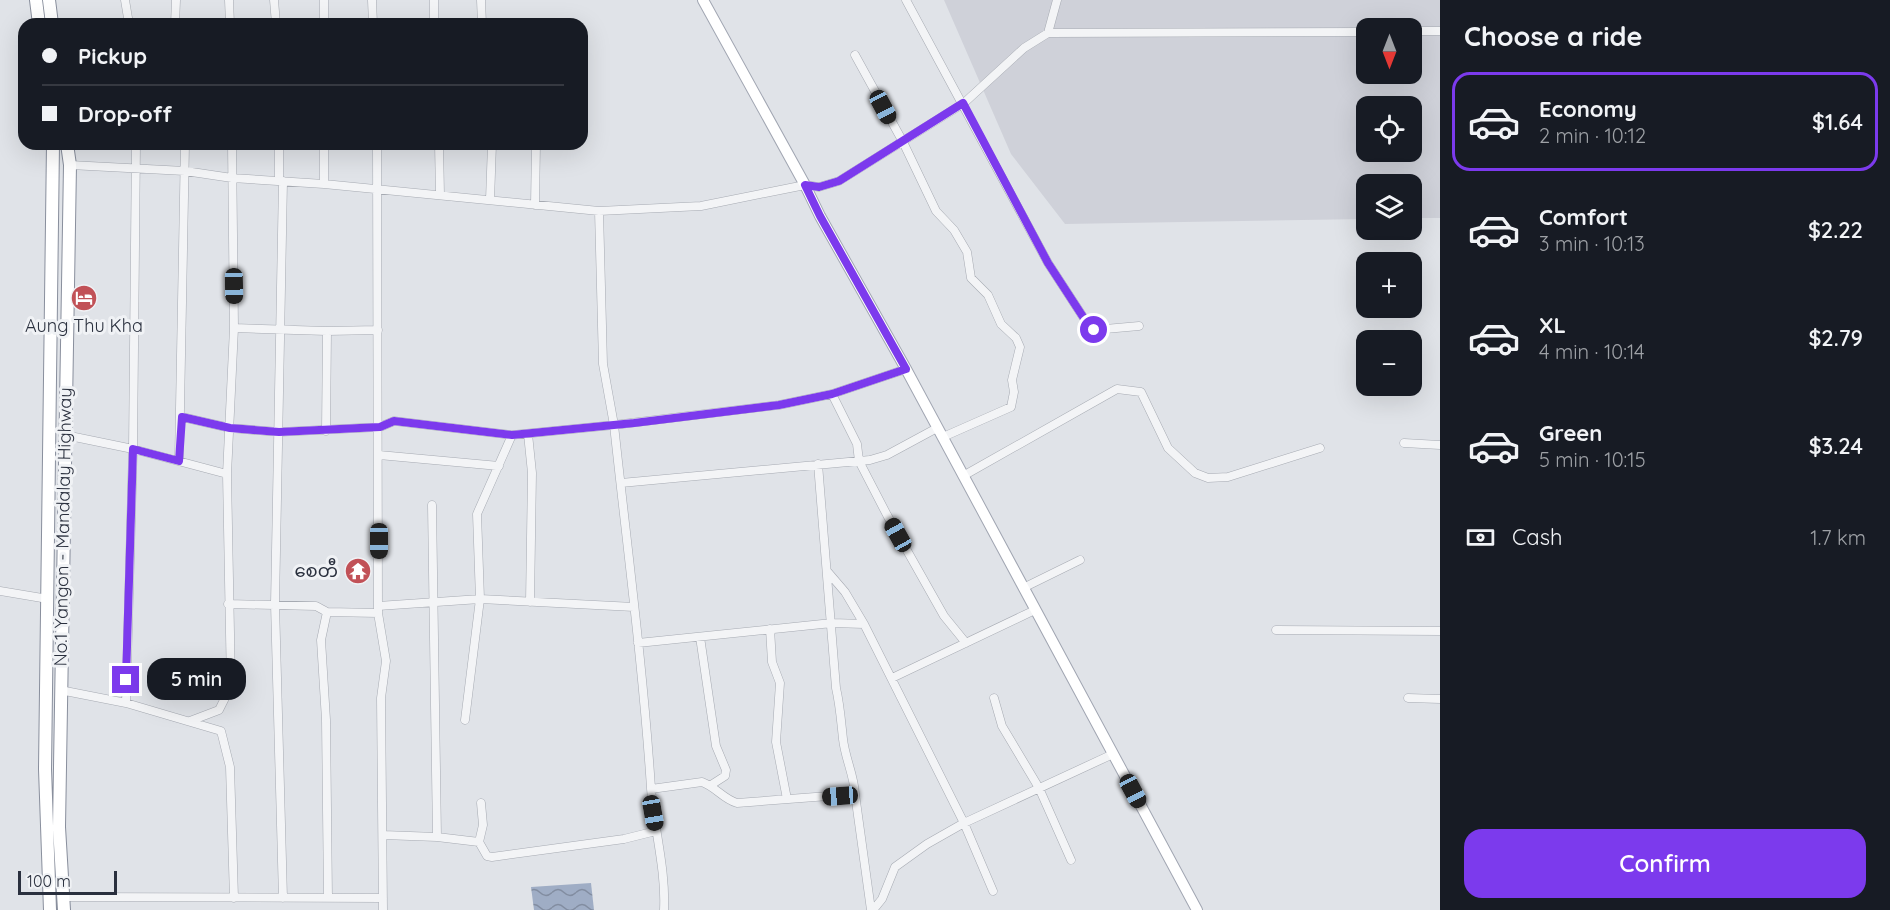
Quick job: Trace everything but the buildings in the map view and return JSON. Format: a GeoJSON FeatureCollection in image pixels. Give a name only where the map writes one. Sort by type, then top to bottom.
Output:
{"type":"FeatureCollection","features":[{"type":"Feature","properties":{"kind":"highway"},"geometry":{"type":"LineString","coordinates":[[36,0],[38,18]]}},
{"type":"Feature","properties":{"kind":"highway"},"geometry":{"type":"LineString","coordinates":[[49,0],[51,18]]}},
{"type":"Feature","properties":{"kind":"highway","name":"No.1 Yangon - Mandalay Highway"},"geometry":{"type":"LineString","coordinates":[[50,910],[45,769],[53,150]]}},
{"type":"Feature","properties":{"kind":"highway","name":"No.1 Yangon - Mandalay Highway"},"geometry":{"type":"LineString","coordinates":[[64,910],[59,827],[70,165],[68,150]]}},
{"type":"Feature","properties":{"kind":"main road"},"geometry":{"type":"LineString","coordinates":[[703,0],[906,369],[1197,910]]}},
{"type":"Feature","properties":{"kind":"street"},"geometry":{"type":"LineString","coordinates":[[125,0],[128,18]]}},
{"type":"Feature","properties":{"kind":"street"},"geometry":{"type":"LineString","coordinates":[[175,18],[176,0]]}},
{"type":"Feature","properties":{"kind":"street"},"geometry":{"type":"LineString","coordinates":[[229,0],[230,18]]}},
{"type":"Feature","properties":{"kind":"street"},"geometry":{"type":"LineString","coordinates":[[274,0],[276,18]]}},
{"type":"Feature","properties":{"kind":"street"},"geometry":{"type":"LineString","coordinates":[[324,0],[324,18]]}},
{"type":"Feature","properties":{"kind":"street"},"geometry":{"type":"LineString","coordinates":[[372,0],[373,18]]}},
{"type":"Feature","properties":{"kind":"street"},"geometry":{"type":"LineString","coordinates":[[434,0],[434,18]]}},
{"type":"Feature","properties":{"kind":"street"},"geometry":{"type":"LineString","coordinates":[[481,0],[482,18]]}},
{"type":"Feature","properties":{"kind":"street"},"geometry":{"type":"LineString","coordinates":[[906,0],[1048,263],[1089,326],[1094,330],[1139,326]]}},
{"type":"Feature","properties":{"kind":"street"},"geometry":{"type":"LineString","coordinates":[[1048,33],[1057,0]]}},
{"type":"Feature","properties":{"kind":"street"},"geometry":{"type":"LineString","coordinates":[[1422,31],[1440,31]]}},
{"type":"Feature","properties":{"kind":"street"},"geometry":{"type":"LineString","coordinates":[[70,165],[184,171],[232,178],[281,180],[599,211],[701,206],[805,185],[819,187],[839,181],[963,103],[1024,48],[1048,33],[1356,32]]}},
{"type":"Feature","properties":{"kind":"street"},"geometry":{"type":"LineString","coordinates":[[621,483],[859,461],[887,455],[1011,407],[1014,392],[1012,380],[1020,347],[1016,338],[1001,324],[988,295],[971,278],[967,252],[954,230],[936,211],[903,142],[855,54]]}},
{"type":"Feature","properties":{"kind":"street"},"geometry":{"type":"LineString","coordinates":[[126,703],[133,449],[136,150]]}},
{"type":"Feature","properties":{"kind":"street"},"geometry":{"type":"LineString","coordinates":[[179,461],[182,417],[185,150]]}},
{"type":"Feature","properties":{"kind":"street"},"geometry":{"type":"LineString","coordinates":[[190,721],[219,710],[231,686],[227,474],[234,328],[232,150]]}},
{"type":"Feature","properties":{"kind":"street"},"geometry":{"type":"LineString","coordinates":[[279,150],[279,432],[275,604],[283,898]]}},
{"type":"Feature","properties":{"kind":"street"},"geometry":{"type":"LineString","coordinates":[[324,150],[324,184]]}},
{"type":"Feature","properties":{"kind":"street"},"geometry":{"type":"LineString","coordinates":[[377,150],[380,427],[378,610],[386,651],[381,699],[383,910]]}},
{"type":"Feature","properties":{"kind":"street"},"geometry":{"type":"LineString","coordinates":[[439,150],[440,195]]}},
{"type":"Feature","properties":{"kind":"street"},"geometry":{"type":"LineString","coordinates":[[490,200],[492,150]]}},
{"type":"Feature","properties":{"kind":"street"},"geometry":{"type":"LineString","coordinates":[[535,205],[536,150]]}},
{"type":"Feature","properties":{"kind":"street"},"geometry":{"type":"LineString","coordinates":[[599,211],[603,364],[621,483],[651,789],[663,872],[664,910]]}},
{"type":"Feature","properties":{"kind":"street"},"geometry":{"type":"LineString","coordinates":[[234,328],[279,332],[378,330]]}},
{"type":"Feature","properties":{"kind":"street"},"geometry":{"type":"LineString","coordinates":[[326,431],[327,331]]}},
{"type":"Feature","properties":{"kind":"street"},"geometry":{"type":"LineString","coordinates":[[182,417],[230,428],[279,432],[380,427],[394,421],[512,435],[528,434],[712,415],[832,394],[906,369]]}},
{"type":"Feature","properties":{"kind":"street"},"geometry":{"type":"LineString","coordinates":[[963,476],[1117,389],[1141,392],[1168,447],[1195,473],[1208,478],[1228,477],[1320,447]]}},
{"type":"Feature","properties":{"kind":"street"},"geometry":{"type":"LineString","coordinates":[[832,394],[853,436],[859,461],[944,616],[966,643]]}},
{"type":"Feature","properties":{"kind":"street"},"geometry":{"type":"LineString","coordinates":[[528,434],[532,473],[530,602]]}},
{"type":"Feature","properties":{"kind":"street"},"geometry":{"type":"LineString","coordinates":[[65,435],[133,449],[227,474]]}},
{"type":"Feature","properties":{"kind":"street"},"geometry":{"type":"LineString","coordinates":[[465,720],[480,599],[477,514],[512,435]]}},
{"type":"Feature","properties":{"kind":"street"},"geometry":{"type":"LineString","coordinates":[[1404,443],[1440,445]]}},
{"type":"Feature","properties":{"kind":"street"},"geometry":{"type":"LineString","coordinates":[[379,455],[499,466]]}},
{"type":"Feature","properties":{"kind":"street"},"geometry":{"type":"LineString","coordinates":[[818,464],[836,688],[843,716],[843,739],[852,770],[872,910]]}},
{"type":"Feature","properties":{"kind":"street"},"geometry":{"type":"LineString","coordinates":[[432,505],[437,837]]}},
{"type":"Feature","properties":{"kind":"street"},"geometry":{"type":"LineString","coordinates":[[1023,588],[1080,560]]}},
{"type":"Feature","properties":{"kind":"street"},"geometry":{"type":"LineString","coordinates":[[827,571],[845,592],[864,624],[964,823],[993,891]]}},
{"type":"Feature","properties":{"kind":"street"},"geometry":{"type":"LineString","coordinates":[[0,591],[48,599]]}},
{"type":"Feature","properties":{"kind":"street"},"geometry":{"type":"LineString","coordinates":[[228,604],[316,606],[327,612],[378,610],[433,601],[480,599],[634,608]]}},
{"type":"Feature","properties":{"kind":"street"},"geometry":{"type":"LineString","coordinates":[[892,678],[1035,610]]}},
{"type":"Feature","properties":{"kind":"street"},"geometry":{"type":"LineString","coordinates":[[327,612],[321,640],[326,720],[328,898]]}},
{"type":"Feature","properties":{"kind":"street"},"geometry":{"type":"LineString","coordinates":[[638,643],[832,623],[864,624]]}},
{"type":"Feature","properties":{"kind":"street"},"geometry":{"type":"LineString","coordinates":[[770,629],[772,662],[780,683],[776,742],[788,799]]}},
{"type":"Feature","properties":{"kind":"street"},"geometry":{"type":"LineString","coordinates":[[1276,630],[1440,631]]}},
{"type":"Feature","properties":{"kind":"street"},"geometry":{"type":"LineString","coordinates":[[700,637],[716,746],[726,770],[725,776],[711,785]]}},
{"type":"Feature","properties":{"kind":"street"},"geometry":{"type":"LineString","coordinates":[[60,690],[126,703],[221,731],[230,767],[234,898]]}},
{"type":"Feature","properties":{"kind":"street"},"geometry":{"type":"LineString","coordinates":[[994,698],[1002,726],[1039,788],[1071,860]]}},
{"type":"Feature","properties":{"kind":"street"},"geometry":{"type":"LineString","coordinates":[[1408,698],[1440,699]]}},
{"type":"Feature","properties":{"kind":"street"},"geometry":{"type":"LineString","coordinates":[[872,910],[882,899],[895,867],[964,823],[1113,754]]}},
{"type":"Feature","properties":{"kind":"street"},"geometry":{"type":"LineString","coordinates":[[651,789],[702,782],[711,785],[728,801],[737,803],[855,794]]}},
{"type":"Feature","properties":{"kind":"street"},"geometry":{"type":"LineString","coordinates":[[481,802],[483,825],[479,843],[487,856],[492,857],[624,839],[656,831]]}},
{"type":"Feature","properties":{"kind":"street"},"geometry":{"type":"LineString","coordinates":[[383,836],[437,837],[479,843]]}},
{"type":"Feature","properties":{"kind":"street"},"geometry":{"type":"LineString","coordinates":[[63,897],[382,898]]}},
{"type":"Feature","properties":{"kind":"shaded area"},"geometry":{"type":"Polygon","coordinates":[[[944,0],[1440,0],[1440,218],[1422,218],[1422,174],[1356,174],[1356,219],[1065,224],[1011,154],[944,0]]]}},
{"type":"Feature","properties":{"kind":"water"},"geometry":{"type":"Polygon","coordinates":[[[591,883],[594,910],[534,910],[531,887],[591,883]]]}},
{"type":"Feature","properties":{"kind":"place","name":"Aung Thu Kha"},"geometry":{"type":"Point","coordinates":[84,298]}},
{"type":"Feature","properties":{"kind":"place","name":"စေတီ"},"geometry":{"type":"Point","coordinates":[358,571]}},
{"type":"Feature","properties":{"kind":"route"},"geometry":{"type":"LineString","coordinates":[[126,680],[133,449],[179,461],[182,417],[230,428],[279,432],[380,427],[394,421],[512,435],[712,415],[779,405],[832,394],[906,369],[805,185],[819,187],[839,181],[963,103],[1048,263],[1089,326],[1094,330]]}}]}
